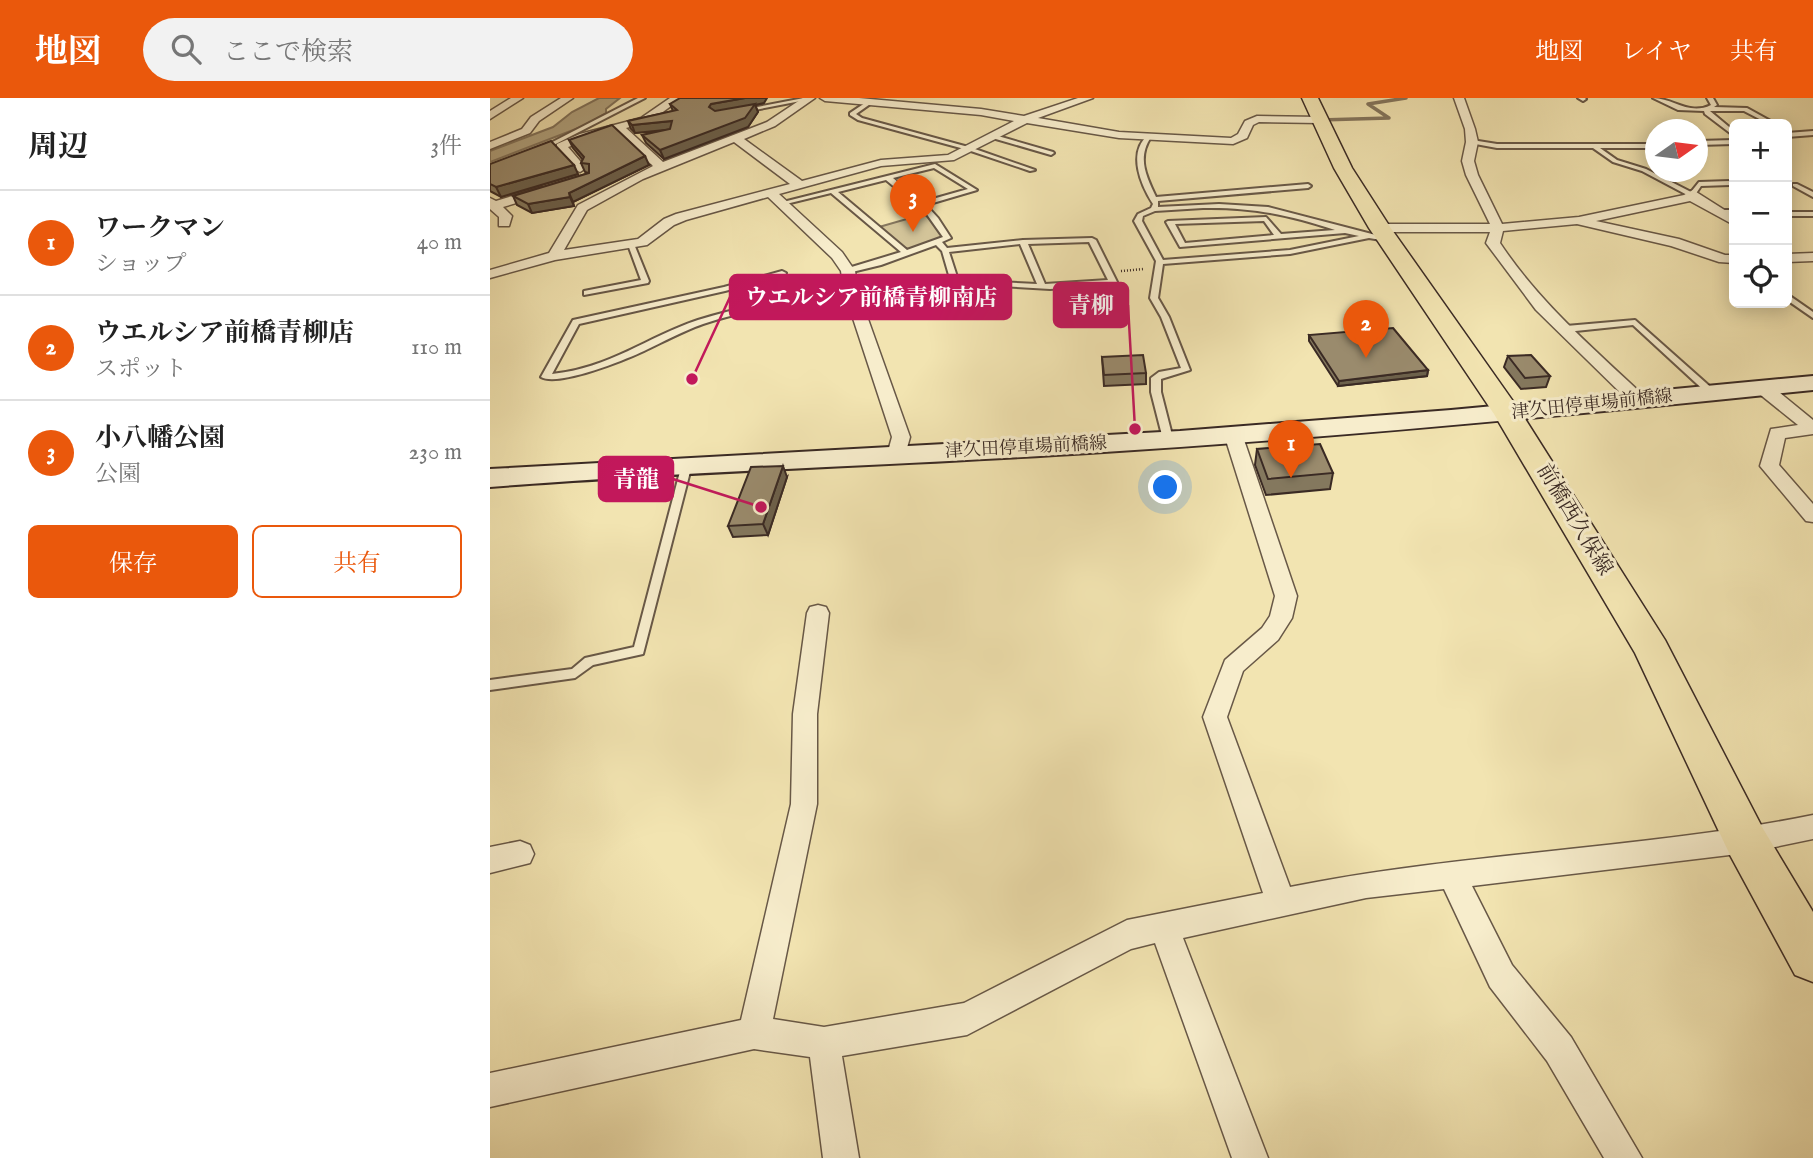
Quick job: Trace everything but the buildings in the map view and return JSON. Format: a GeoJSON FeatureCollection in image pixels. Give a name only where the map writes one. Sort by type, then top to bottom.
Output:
{"type":"FeatureCollection","features":[{"type":"Feature","properties":{"kind":"main road","name":"前橋西久保線"},"geometry":{"type":"LineString","coordinates":[[1315,109],[1378,235],[1508,414],[1653,650],[1746,841],[1813,958]]}},
{"type":"Feature","properties":{"kind":"main road","name":"津久田停車場前橋線"},"geometry":{"type":"LineString","coordinates":[[490,478],[687,464],[1168,439],[1508,414],[1813,383]]}},
{"type":"Feature","properties":{"kind":"street"},"geometry":{"type":"LineString","coordinates":[[490,116],[518,98]]}},
{"type":"Feature","properties":{"kind":"street"},"geometry":{"type":"LineString","coordinates":[[490,146],[526,131],[535,119],[568,98]]}},
{"type":"Feature","properties":{"kind":"street"},"geometry":{"type":"LineString","coordinates":[[581,176],[561,146],[584,136],[647,119],[677,98]]}},
{"type":"Feature","properties":{"kind":"street"},"geometry":{"type":"LineString","coordinates":[[825,98],[952,109],[1096,132],[1233,141],[1243,136],[1249,123],[1257,119],[1315,109]]}},
{"type":"Feature","properties":{"kind":"street"},"geometry":{"type":"LineString","coordinates":[[490,274],[554,256],[631,244],[651,238],[669,222],[681,217],[891,161],[950,158],[1026,119],[1088,98]]}},
{"type":"Feature","properties":{"kind":"street"},"geometry":{"type":"LineString","coordinates":[[1459,98],[1472,142],[1468,161],[1472,175],[1498,228],[1493,243],[1510,272],[1545,311],[1638,400]]}},
{"type":"Feature","properties":{"kind":"street"},"geometry":{"type":"LineString","coordinates":[[554,256],[583,208],[639,176],[771,124],[809,99]]}},
{"type":"Feature","properties":{"kind":"street"},"geometry":{"type":"LineString","coordinates":[[952,109],[973,99]]}},
{"type":"Feature","properties":{"kind":"street"},"geometry":{"type":"LineString","coordinates":[[618,127],[638,139],[661,167]]}},
{"type":"Feature","properties":{"kind":"street"},"geometry":{"type":"LineString","coordinates":[[737,139],[800,186]]}},
{"type":"Feature","properties":{"kind":"street"},"geometry":{"type":"LineString","coordinates":[[492,204],[555,187]]}},
{"type":"Feature","properties":{"kind":"street"},"geometry":{"type":"LineString","coordinates":[[770,194],[800,224],[837,254],[848,271],[851,290],[901,437],[896,455]]}},
{"type":"Feature","properties":{"kind":"street"},"geometry":{"type":"LineString","coordinates":[[1378,235],[1577,220],[1691,195],[1729,218]]}},
{"type":"Feature","properties":{"kind":"street"},"geometry":{"type":"LineString","coordinates":[[575,198],[590,204]]}},
{"type":"Feature","properties":{"kind":"street"},"geometry":{"type":"LineString","coordinates":[[492,204],[506,216],[504,223]]}},
{"type":"Feature","properties":{"kind":"street"},"geometry":{"type":"LineString","coordinates":[[1577,220],[1637,236],[1674,242],[1729,260]]}},
{"type":"Feature","properties":{"kind":"street"},"geometry":{"type":"LineString","coordinates":[[1792,256],[1813,257]]}},
{"type":"Feature","properties":{"kind":"street"},"geometry":{"type":"LineString","coordinates":[[1763,388],[1813,429],[1777,433],[1769,466],[1813,516]]}},
{"type":"Feature","properties":{"kind":"street"},"geometry":{"type":"LineString","coordinates":[[1233,434],[1286,596],[1281,618],[1270,634],[1233,666],[1215,717],[1280,903]]}},
{"type":"Feature","properties":{"kind":"street"},"geometry":{"type":"LineString","coordinates":[[754,1033],[804,804],[805,714],[818,614]]}},
{"type":"Feature","properties":{"kind":"street"},"geometry":{"type":"LineString","coordinates":[[490,1090],[754,1033],[824,1043],[967,1018],[1126,935],[1366,885],[1746,841],[1813,827]]}},
{"type":"Feature","properties":{"kind":"street"},"geometry":{"type":"LineString","coordinates":[[490,860],[520,854]]}},
{"type":"Feature","properties":{"kind":"street"},"geometry":{"type":"LineString","coordinates":[[1452,876],[1501,976],[1559,1049],[1625,1158]]}},
{"type":"Feature","properties":{"kind":"street"},"geometry":{"type":"LineString","coordinates":[[1164,926],[1250,1158]]}},
{"type":"Feature","properties":{"kind":"street"},"geometry":{"type":"LineString","coordinates":[[824,1043],[841,1158]]}},
{"type":"Feature","properties":{"kind":"lane"},"geometry":{"type":"LineString","coordinates":[[536,152],[642,98]]}},
{"type":"Feature","properties":{"kind":"lane"},"geometry":{"type":"LineString","coordinates":[[1656,98],[1672,107],[1745,109],[1764,119]]}},
{"type":"Feature","properties":{"kind":"lane"},"geometry":{"type":"LineString","coordinates":[[1707,110],[1714,105],[1710,98]]}},
{"type":"Feature","properties":{"kind":"lane"},"geometry":{"type":"LineString","coordinates":[[729,113],[809,99]]}},
{"type":"Feature","properties":{"kind":"lane"},"geometry":{"type":"LineString","coordinates":[[870,102],[852,114],[877,124],[970,149],[1032,170]]}},
{"type":"Feature","properties":{"kind":"lane"},"geometry":{"type":"LineString","coordinates":[[1707,110],[1707,113],[1729,130]]}},
{"type":"Feature","properties":{"kind":"lane"},"geometry":{"type":"LineString","coordinates":[[1792,135],[1813,133]]}},
{"type":"Feature","properties":{"kind":"lane"},"geometry":{"type":"LineString","coordinates":[[991,136],[1051,153]]}},
{"type":"Feature","properties":{"kind":"lane"},"geometry":{"type":"LineString","coordinates":[[1148,137],[1140,147],[1138,158],[1154,204]]}},
{"type":"Feature","properties":{"kind":"lane"},"geometry":{"type":"LineString","coordinates":[[1472,142],[1497,146],[1645,146]]}},
{"type":"Feature","properties":{"kind":"lane"},"geometry":{"type":"LineString","coordinates":[[1708,143],[1729,142]]}},
{"type":"Feature","properties":{"kind":"lane"},"geometry":{"type":"LineString","coordinates":[[1595,147],[1615,161],[1654,175],[1691,195],[1699,184],[1729,183]]}},
{"type":"Feature","properties":{"kind":"lane"},"geometry":{"type":"LineString","coordinates":[[782,204],[935,166],[974,190],[921,204]]}},
{"type":"Feature","properties":{"kind":"lane"},"geometry":{"type":"LineString","coordinates":[[848,271],[947,238],[939,223],[921,204],[887,177]]}},
{"type":"Feature","properties":{"kind":"lane"},"geometry":{"type":"LineString","coordinates":[[1795,185],[1813,195]]}},
{"type":"Feature","properties":{"kind":"lane"},"geometry":{"type":"LineString","coordinates":[[1168,439],[1156,392],[1156,378],[1162,374],[1186,370],[1165,317],[1154,298],[1159,265],[1138,221],[1140,215],[1154,204],[1308,186]]}},
{"type":"Feature","properties":{"kind":"lane"},"geometry":{"type":"LineString","coordinates":[[833,191],[906,253]]}},
{"type":"Feature","properties":{"kind":"lane"},"geometry":{"type":"LineString","coordinates":[[1154,204],[1252,206],[1296,215],[1344,231]]}},
{"type":"Feature","properties":{"kind":"lane"},"geometry":{"type":"LineString","coordinates":[[1719,212],[1729,212]]}},
{"type":"Feature","properties":{"kind":"lane"},"geometry":{"type":"LineString","coordinates":[[1792,214],[1813,214]]}},
{"type":"Feature","properties":{"kind":"lane"},"geometry":{"type":"LineString","coordinates":[[1278,235],[1266,219],[1170,222],[1183,245],[1344,231],[1378,235]]}},
{"type":"Feature","properties":{"kind":"lane"},"geometry":{"type":"LineString","coordinates":[[1159,265],[1340,246],[1378,235]]}},
{"type":"Feature","properties":{"kind":"lane"},"geometry":{"type":"LineString","coordinates":[[937,242],[945,250],[957,289],[999,284],[1025,287],[1113,282],[1091,240],[1023,242],[945,250]]}},
{"type":"Feature","properties":{"kind":"lane"},"geometry":{"type":"LineString","coordinates":[[1023,242],[1042,286]]}},
{"type":"Feature","properties":{"kind":"lane"},"geometry":{"type":"LineString","coordinates":[[587,293],[645,281],[631,244]]}},
{"type":"Feature","properties":{"kind":"lane"},"geometry":{"type":"LineString","coordinates":[[782,273],[725,289],[576,322],[546,377],[611,363],[698,323],[732,313],[851,290]]}},
{"type":"Feature","properties":{"kind":"lane"},"geometry":{"type":"LineString","coordinates":[[725,289],[732,313]]}},
{"type":"Feature","properties":{"kind":"lane"},"geometry":{"type":"LineString","coordinates":[[1792,300],[1813,316]]}},
{"type":"Feature","properties":{"kind":"lane"},"geometry":{"type":"LineString","coordinates":[[1566,329],[1634,322],[1713,393]]}},
{"type":"Feature","properties":{"kind":"lane"},"geometry":{"type":"LineString","coordinates":[[490,685],[575,673],[589,661],[639,650],[687,464]]}},
{"type":"Feature","properties":{"kind":"path"},"geometry":{"type":"LineString","coordinates":[[1109,272],[1159,265]]}},
{"type":"Feature","properties":{"kind":"shaded area"},"geometry":{"type":"Polygon","coordinates":[[[599,98],[620,98],[606,109],[606,113],[581,127],[490,162],[490,151],[553,127],[572,112],[599,98]]]}},
{"type":"Feature","properties":{"kind":"shaded area"},"geometry":{"type":"Polygon","coordinates":[[[924,214],[936,224],[943,238],[907,251],[879,227],[924,214]]]}},
{"type":"Feature","properties":{"kind":"waterway"},"geometry":{"type":"LineString","coordinates":[[1320,120],[1389,118],[1368,104],[1406,98]]}},
{"type":"Feature","properties":{"kind":"place","name":"小八幡公園"},"geometry":{"type":"Point","coordinates":[913,232]}},
{"type":"Feature","properties":{"kind":"place","name":"ウエルシア前橋青柳店"},"geometry":{"type":"Point","coordinates":[1366,358]}},
{"type":"Feature","properties":{"kind":"place","name":"ウエルシア前橋青柳南店"},"geometry":{"type":"Point","coordinates":[692,379]}},
{"type":"Feature","properties":{"kind":"place","name":"青柳"},"geometry":{"type":"Point","coordinates":[1135,429]}},
{"type":"Feature","properties":{"kind":"place","name":"ワークマン"},"geometry":{"type":"Point","coordinates":[1291,478]}},
{"type":"Feature","properties":{"kind":"place","name":"青龍"},"geometry":{"type":"Point","coordinates":[761,507]}}]}
